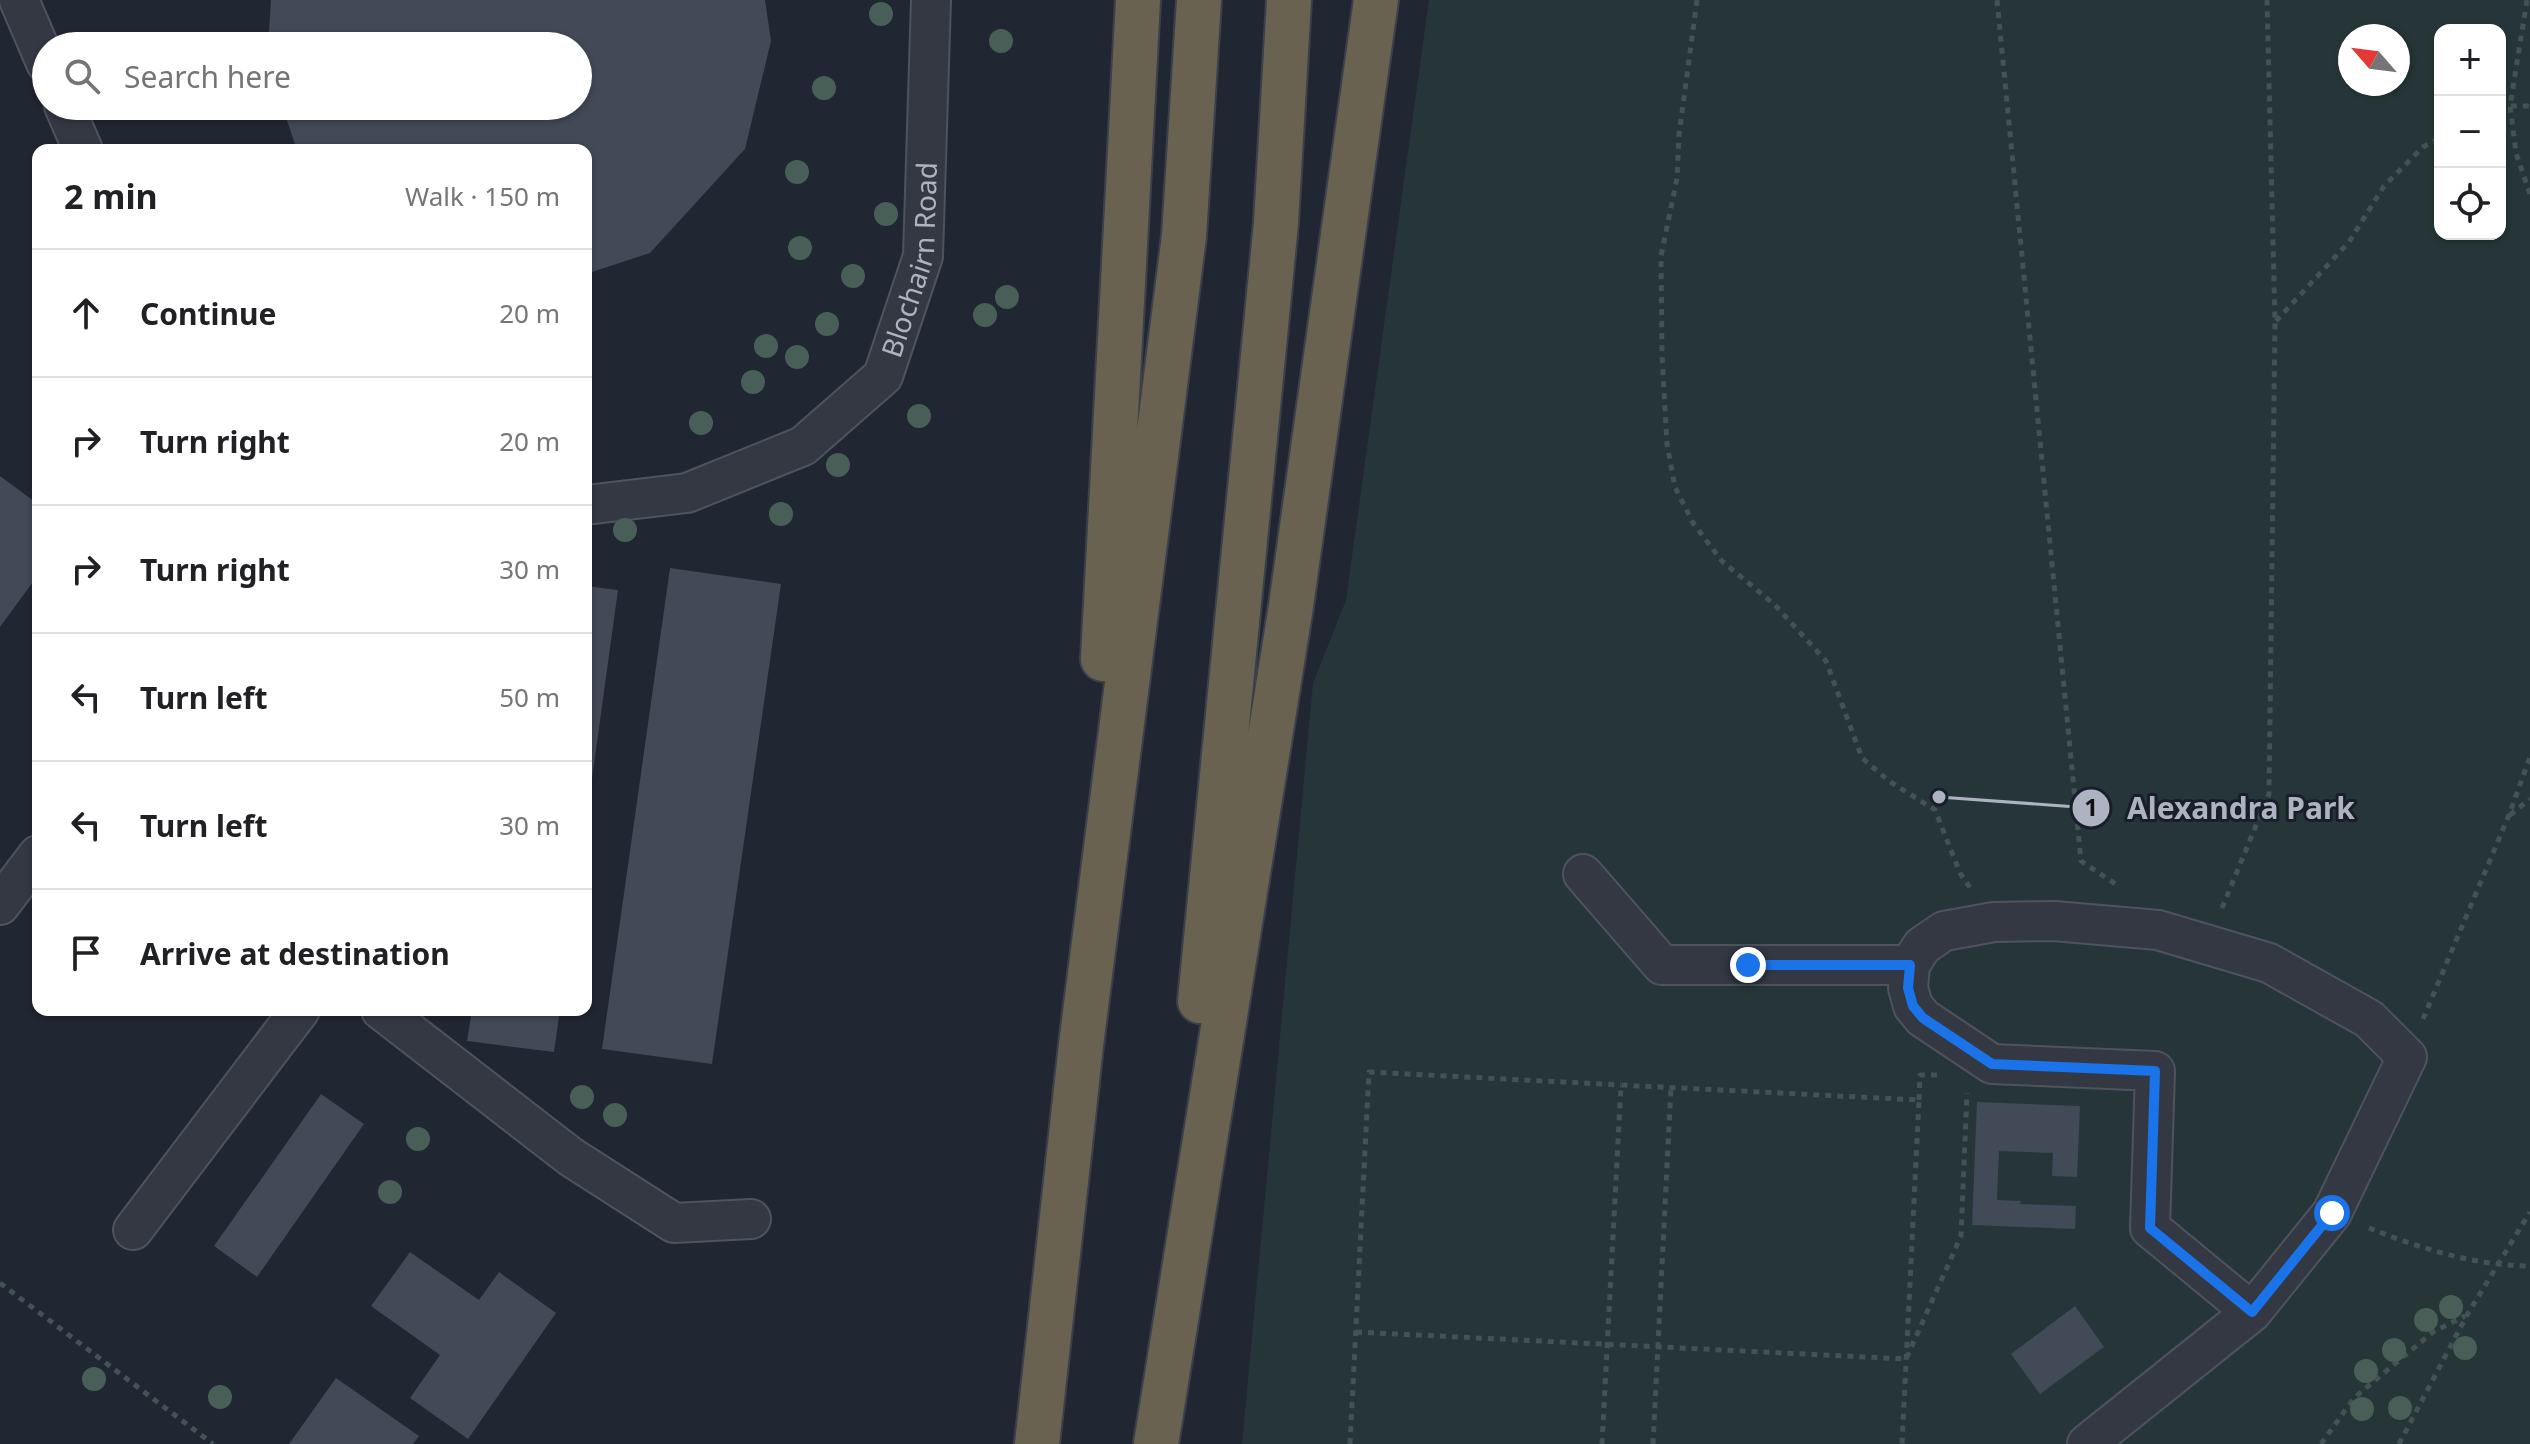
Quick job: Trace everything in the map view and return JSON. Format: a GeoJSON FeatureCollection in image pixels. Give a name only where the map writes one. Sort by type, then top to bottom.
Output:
{"type":"FeatureCollection","features":[{"type":"Feature","properties":{"kind":"highway"},"geometry":{"type":"LineString","coordinates":[[1081,1045],[1126,267],[1138,0]]}},
{"type":"Feature","properties":{"kind":"highway"},"geometry":{"type":"LineString","coordinates":[[1037,1444],[1081,1045],[1184,236],[1199,0]]}},
{"type":"Feature","properties":{"kind":"highway"},"geometry":{"type":"LineString","coordinates":[[1156,1444],[1276,223],[1289,0]]}},
{"type":"Feature","properties":{"kind":"highway"},"geometry":{"type":"LineString","coordinates":[[1156,1444],[1291,606],[1376,0]]}},
{"type":"Feature","properties":{"kind":"street"},"geometry":{"type":"LineString","coordinates":[[19,0],[33,32]]}},
{"type":"Feature","properties":{"kind":"street","name":"Blochairn Road"},"geometry":{"type":"LineString","coordinates":[[592,504],[687,493],[803,446],[883,376],[923,256],[931,0]]}},
{"type":"Feature","properties":{"kind":"street"},"geometry":{"type":"LineString","coordinates":[[70,120],[80,144]]}},
{"type":"Feature","properties":{"kind":"street"},"geometry":{"type":"LineString","coordinates":[[0,905],[32,863]]}},
{"type":"Feature","properties":{"kind":"street"},"geometry":{"type":"LineString","coordinates":[[1583,874],[1662,965],[1910,965]]}},
{"type":"Feature","properties":{"kind":"street"},"geometry":{"type":"LineString","coordinates":[[2087,1444],[2252,1312],[2332,1213],[2407,1057],[2369,1019],[2269,963],[2158,930],[2054,921],[1994,922],[1944,931],[1922,946],[1910,965],[1908,988],[1913,1006],[1923,1018],[1992,1064],[2155,1071],[2150,1228],[2252,1312]]}},
{"type":"Feature","properties":{"kind":"street"},"geometry":{"type":"LineString","coordinates":[[133,1230],[295,1016]]}},
{"type":"Feature","properties":{"kind":"street"},"geometry":{"type":"LineString","coordinates":[[389,1016],[571,1157],[674,1223],[751,1219]]}},
{"type":"Feature","properties":{"kind":"path"},"geometry":{"type":"LineString","coordinates":[[1697,0],[1679,135],[1677,178],[1661,256],[1667,444],[1675,487],[1693,523],[1722,561],[1775,605],[1826,661],[1862,758],[1889,781],[1935,810],[1960,873],[1994,922]]}},
{"type":"Feature","properties":{"kind":"path"},"geometry":{"type":"LineString","coordinates":[[1997,0],[2081,861],[2161,914],[2158,930]]}},
{"type":"Feature","properties":{"kind":"path"},"geometry":{"type":"LineString","coordinates":[[2216,920],[2269,794],[2275,322],[2267,0]]}},
{"type":"Feature","properties":{"kind":"path"},"geometry":{"type":"LineString","coordinates":[[2527,0],[2510,106],[2516,153],[2530,194]]}},
{"type":"Feature","properties":{"kind":"path"},"geometry":{"type":"LineString","coordinates":[[2506,108],[2530,106]]}},
{"type":"Feature","properties":{"kind":"path"},"geometry":{"type":"LineString","coordinates":[[2275,322],[2349,242],[2384,186],[2423,147],[2434,141]]}},
{"type":"Feature","properties":{"kind":"path"},"geometry":{"type":"LineString","coordinates":[[2407,1057],[2509,815],[2530,757]]}},
{"type":"Feature","properties":{"kind":"path"},"geometry":{"type":"LineString","coordinates":[[2509,815],[2530,799]]}},
{"type":"Feature","properties":{"kind":"path"},"geometry":{"type":"LineString","coordinates":[[1350,1444],[1369,1072],[1919,1100]]}},
{"type":"Feature","properties":{"kind":"path"},"geometry":{"type":"LineString","coordinates":[[1902,1444],[1920,1075],[1942,1075]]}},
{"type":"Feature","properties":{"kind":"path"},"geometry":{"type":"LineString","coordinates":[[1602,1444],[1621,1085]]}},
{"type":"Feature","properties":{"kind":"path"},"geometry":{"type":"LineString","coordinates":[[1906,1359],[1961,1236],[1967,1085]]}},
{"type":"Feature","properties":{"kind":"path"},"geometry":{"type":"LineString","coordinates":[[1653,1444],[1671,1087]]}},
{"type":"Feature","properties":{"kind":"path"},"geometry":{"type":"LineString","coordinates":[[2399,1444],[2467,1315],[2530,1212]]}},
{"type":"Feature","properties":{"kind":"path"},"geometry":{"type":"LineString","coordinates":[[2332,1213],[2397,1239],[2496,1266],[2530,1266]]}},
{"type":"Feature","properties":{"kind":"path"},"geometry":{"type":"LineString","coordinates":[[0,1283],[213,1444]]}},
{"type":"Feature","properties":{"kind":"path"},"geometry":{"type":"LineString","coordinates":[[2321,1444],[2354,1398],[2433,1332],[2467,1315]]}},
{"type":"Feature","properties":{"kind":"path"},"geometry":{"type":"LineString","coordinates":[[1356,1332],[1906,1359]]}},
{"type":"Feature","properties":{"kind":"shaded area"},"geometry":{"type":"Polygon","coordinates":[[[1429,0],[2530,0],[2530,1444],[1242,1444],[1313,683],[1346,600],[1429,0]]]}},
{"type":"Feature","properties":{"kind":"building"},"geometry":{"type":"Polygon","coordinates":[[[271,0],[765,0],[771,41],[745,149],[650,253],[592,272],[592,144],[295,144],[287,120],[592,120],[592,32],[269,32],[271,0]]]}},
{"type":"Feature","properties":{"kind":"building"},"geometry":{"type":"Polygon","coordinates":[[[0,476],[32,500],[32,583],[0,627],[0,476]]]}},
{"type":"Feature","properties":{"kind":"building"},"geometry":{"type":"Polygon","coordinates":[[[670,568],[781,584],[712,1064],[602,1049],[670,568]]]}},
{"type":"Feature","properties":{"kind":"building"},"geometry":{"type":"Polygon","coordinates":[[[592,587],[618,590],[592,779],[592,587]]]}},
{"type":"Feature","properties":{"kind":"building"},"geometry":{"type":"Polygon","coordinates":[[[471,1016],[559,1016],[554,1052],[467,1041],[471,1016]]]}},
{"type":"Feature","properties":{"kind":"building"},"geometry":{"type":"Polygon","coordinates":[[[321,1094],[364,1124],[257,1277],[214,1246],[321,1094]]]}},
{"type":"Feature","properties":{"kind":"building"},"geometry":{"type":"Polygon","coordinates":[[[1977,1102],[2080,1106],[2077,1177],[2052,1176],[2053,1153],[1999,1151],[1997,1200],[2076,1206],[2075,1229],[1972,1225],[1977,1102]]]}},
{"type":"Feature","properties":{"kind":"building"},"geometry":{"type":"Polygon","coordinates":[[[410,1252],[479,1300],[499,1272],[556,1313],[468,1439],[410,1398],[440,1355],[371,1306],[410,1252]]]}},
{"type":"Feature","properties":{"kind":"building"},"geometry":{"type":"Polygon","coordinates":[[[2075,1306],[2104,1347],[2040,1394],[2011,1354],[2075,1306]]]}},
{"type":"Feature","properties":{"kind":"building"},"geometry":{"type":"Polygon","coordinates":[[[336,1378],[419,1436],[413,1444],[289,1444],[336,1378]]]}},
{"type":"Feature","properties":{"kind":"place","name":"Alexandra Park"},"geometry":{"type":"Point","coordinates":[1939,797]}},
{"type":"Feature","properties":{"kind":"route"},"geometry":{"type":"LineString","coordinates":[[1748,965],[1910,965],[1908,988],[1913,1006],[1923,1018],[1992,1064],[2155,1071],[2150,1228],[2252,1312],[2332,1213]]}}]}
